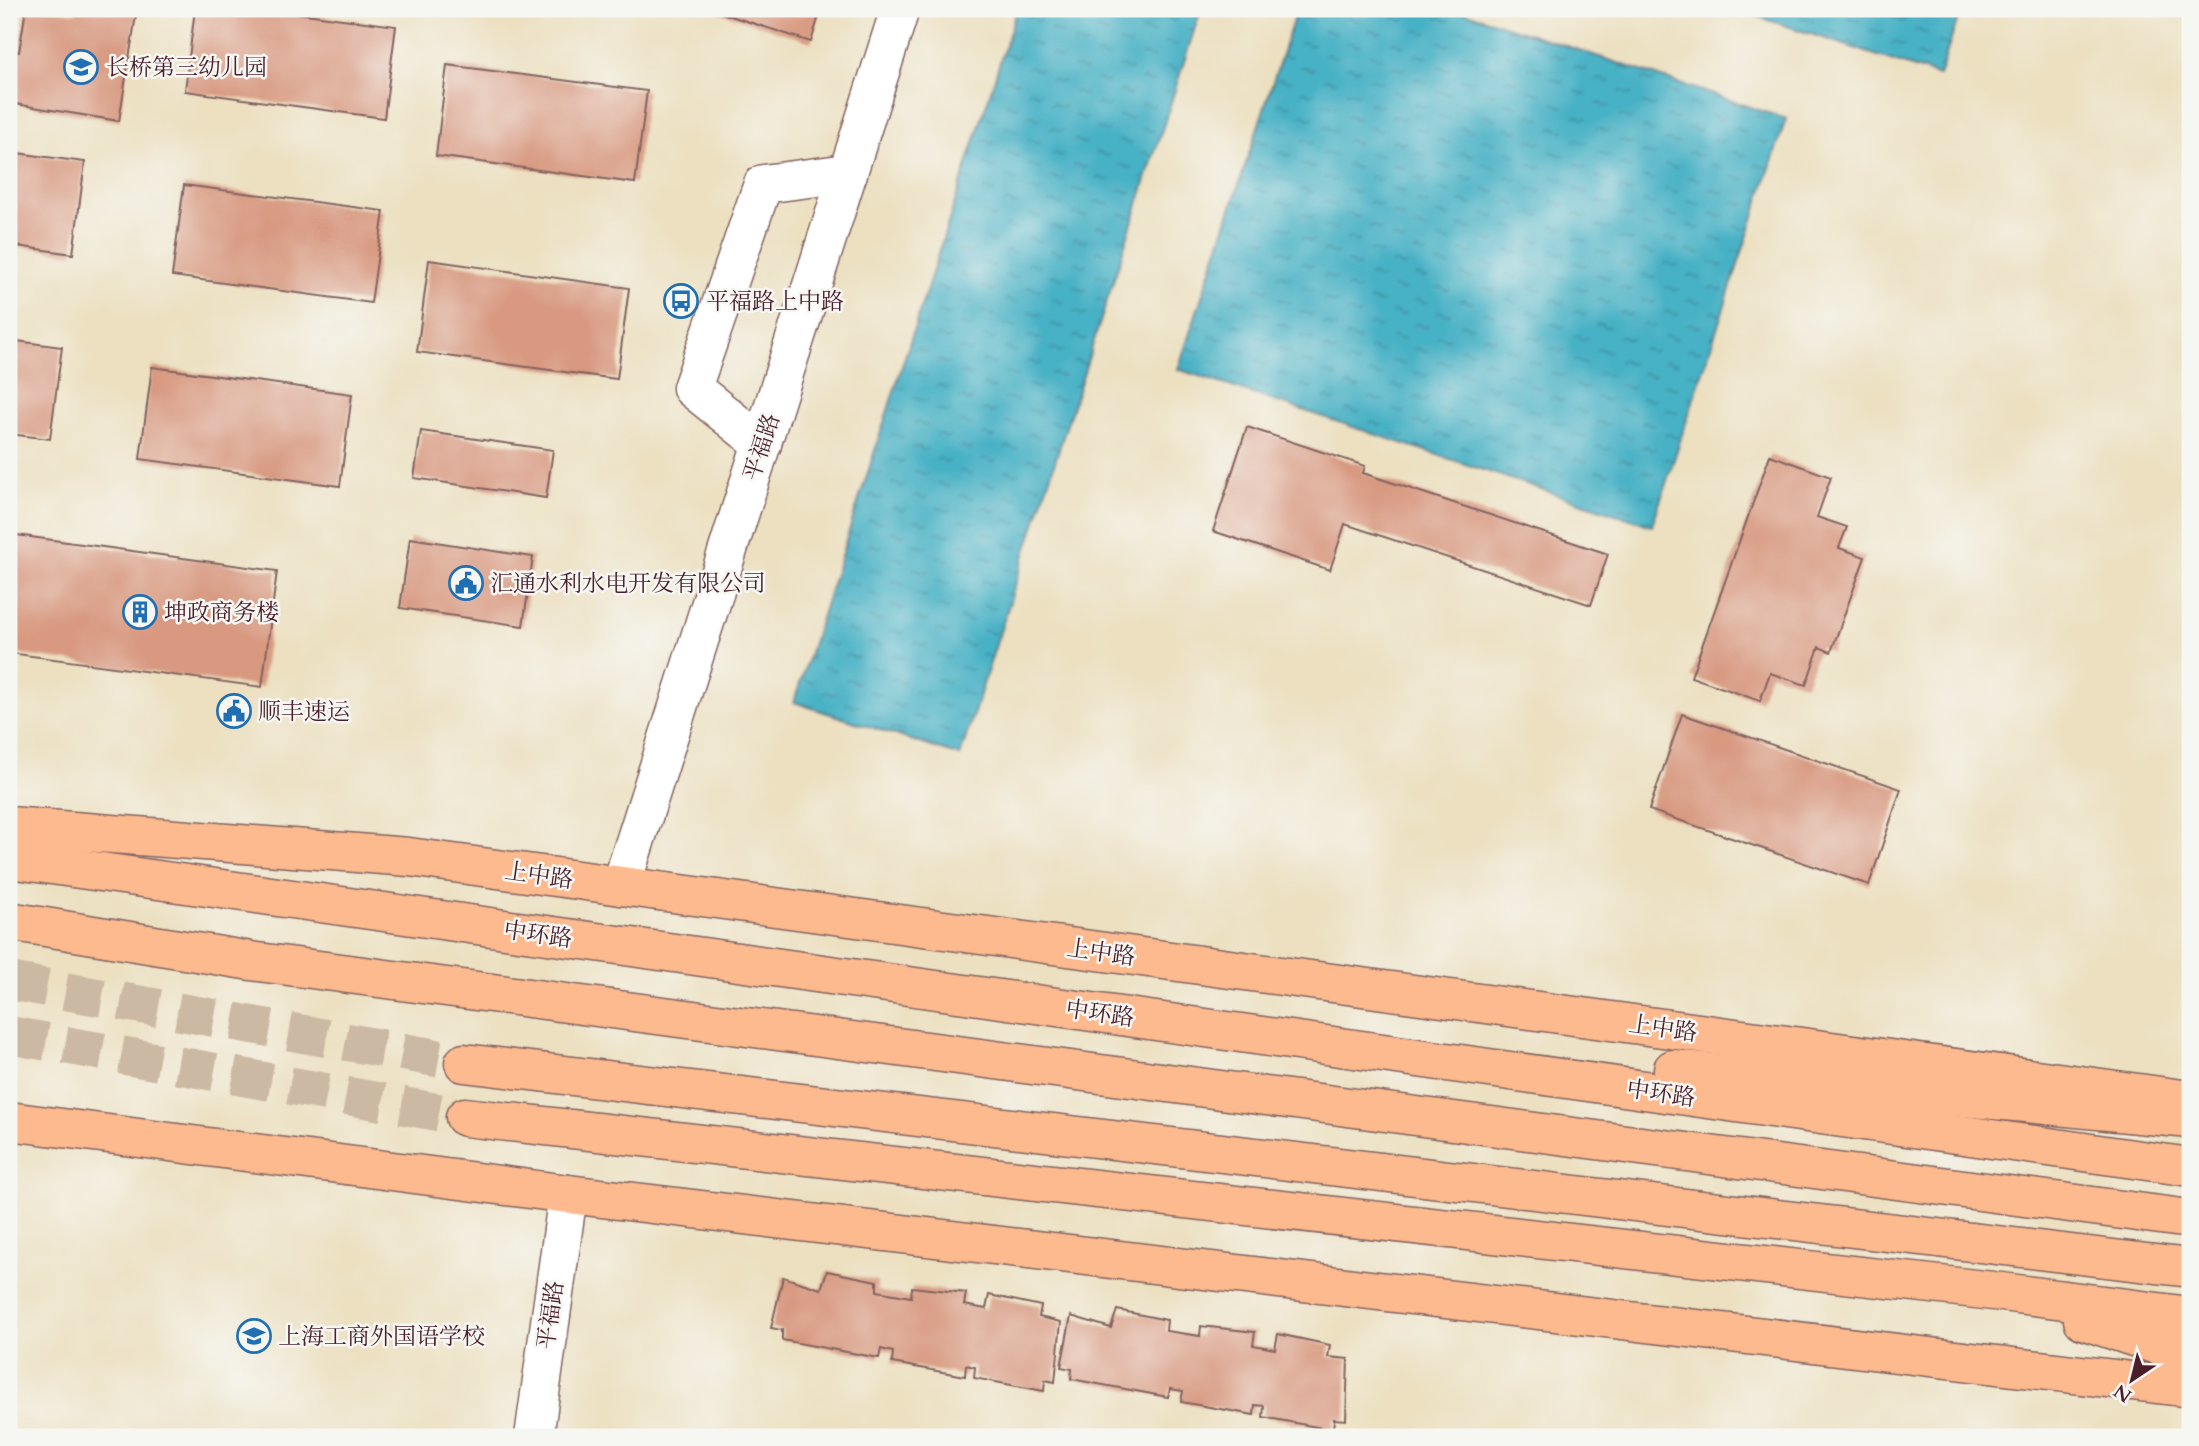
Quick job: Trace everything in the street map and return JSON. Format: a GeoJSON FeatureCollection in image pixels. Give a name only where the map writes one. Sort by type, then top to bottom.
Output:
{"type":"FeatureCollection","features":[{"type":"Feature","properties":{"kind":"main road","name":"上中路"},"geometry":{"type":"LineString","coordinates":[[9,826],[409,857],[2190,1100]]}},
{"type":"Feature","properties":{"kind":"main road","name":"中环路"},"geometry":{"type":"LineString","coordinates":[[9,859],[2189,1167]]}},
{"type":"Feature","properties":{"kind":"main road"},"geometry":{"type":"LineString","coordinates":[[9,921],[265,962],[2184,1218]]}},
{"type":"Feature","properties":{"kind":"main road"},"geometry":{"type":"LineString","coordinates":[[1131,1018],[2190,1119]]}},
{"type":"Feature","properties":{"kind":"main road"},"geometry":{"type":"LineString","coordinates":[[464,1063],[2184,1268]]}},
{"type":"Feature","properties":{"kind":"main road"},"geometry":{"type":"LineString","coordinates":[[465,1117],[2002,1292],[2179,1315]]}},
{"type":"Feature","properties":{"kind":"main road"},"geometry":{"type":"LineString","coordinates":[[9,1121],[568,1194],[2190,1388]]}},
{"type":"Feature","properties":{"kind":"main road"},"geometry":{"type":"LineString","coordinates":[[2002,1292],[2190,1356]]}},
{"type":"Feature","properties":{"kind":"street","name":"平福路"},"geometry":{"type":"LineString","coordinates":[[621,886],[900,9]]}},
{"type":"Feature","properties":{"kind":"street"},"geometry":{"type":"LineString","coordinates":[[762,444],[692,388],[763,184],[848,173]]}},
{"type":"Feature","properties":{"kind":"street","name":"平福路"},"geometry":{"type":"LineString","coordinates":[[534,1437],[568,1194]]}},
{"type":"Feature","properties":{"kind":"water"},"geometry":{"type":"Polygon","coordinates":[[[1017,9],[1201,9],[960,756],[794,702],[1017,9]]]}},
{"type":"Feature","properties":{"kind":"water"},"geometry":{"type":"Polygon","coordinates":[[[1297,9],[1455,9],[1786,119],[1652,526],[1178,369],[1297,9]]]}},
{"type":"Feature","properties":{"kind":"water"},"geometry":{"type":"Polygon","coordinates":[[[1735,9],[1961,9],[1939,76],[1735,9]]]}},
{"type":"Feature","properties":{"kind":"building","name":"长桥第三幼儿园"},"geometry":{"type":"Polygon","coordinates":[[[26,9],[76,13],[77,9],[137,9],[119,121],[9,103],[9,51],[19,52],[26,9]]]}},
{"type":"Feature","properties":{"kind":"building"},"geometry":{"type":"Polygon","coordinates":[[[195,9],[267,9],[396,26],[384,118],[185,91],[195,9]]]}},
{"type":"Feature","properties":{"kind":"building"},"geometry":{"type":"Polygon","coordinates":[[[709,9],[821,9],[811,42],[709,9]]]}},
{"type":"Feature","properties":{"kind":"building"},"geometry":{"type":"Polygon","coordinates":[[[447,65],[647,91],[635,183],[436,156],[447,65]]]}},
{"type":"Feature","properties":{"kind":"building"},"geometry":{"type":"Polygon","coordinates":[[[9,152],[85,162],[73,254],[9,245],[9,152]]]}},
{"type":"Feature","properties":{"kind":"building"},"geometry":{"type":"Polygon","coordinates":[[[184,185],[384,211],[371,303],[172,276],[184,185]]]}},
{"type":"Feature","properties":{"kind":"building"},"geometry":{"type":"Polygon","coordinates":[[[429,260],[629,288],[617,379],[417,352],[429,260]]]}},
{"type":"Feature","properties":{"kind":"building"},"geometry":{"type":"Polygon","coordinates":[[[9,340],[62,347],[50,439],[9,434],[9,340]]]}},
{"type":"Feature","properties":{"kind":"building"},"geometry":{"type":"Polygon","coordinates":[[[152,367],[352,394],[340,486],[140,459],[152,367]]]}},
{"type":"Feature","properties":{"kind":"building"},"geometry":{"type":"Polygon","coordinates":[[[1247,427],[1365,466],[1363,473],[1608,554],[1591,605],[1345,524],[1330,570],[1213,531],[1247,427]]]}},
{"type":"Feature","properties":{"kind":"building"},"geometry":{"type":"Polygon","coordinates":[[[421,431],[553,450],[546,498],[414,478],[421,431]]]}},
{"type":"Feature","properties":{"kind":"building"},"geometry":{"type":"Polygon","coordinates":[[[1770,455],[1831,477],[1817,517],[1847,527],[1839,548],[1865,557],[1831,652],[1819,647],[1806,685],[1770,673],[1760,701],[1691,677],[1770,455]]]}},
{"type":"Feature","properties":{"kind":"building","name":"坤政商务楼"},"geometry":{"type":"Polygon","coordinates":[[[9,534],[277,571],[262,687],[9,653],[9,534]]]}},
{"type":"Feature","properties":{"kind":"building","name":"汇通水利水电开发有限公司"},"geometry":{"type":"Polygon","coordinates":[[[410,538],[533,557],[523,626],[400,608],[410,538]]]}},
{"type":"Feature","properties":{"kind":"building"},"geometry":{"type":"Polygon","coordinates":[[[1682,714],[1901,789],[1869,885],[1649,810],[1682,714]]]}},
{"type":"Feature","properties":{"kind":"building"},"geometry":{"type":"Polygon","coordinates":[[[827,1271],[877,1281],[877,1291],[911,1297],[912,1287],[966,1293],[964,1305],[986,1309],[989,1295],[1041,1306],[1039,1317],[1061,1322],[1055,1382],[1045,1380],[1044,1391],[974,1378],[975,1367],[966,1365],[965,1376],[892,1363],[893,1352],[881,1349],[879,1358],[782,1340],[782,1330],[771,1328],[783,1277],[821,1289],[827,1271]]]}},
{"type":"Feature","properties":{"kind":"building"},"geometry":{"type":"Polygon","coordinates":[[[1117,1310],[1167,1320],[1166,1331],[1200,1336],[1201,1326],[1255,1332],[1253,1345],[1275,1349],[1278,1334],[1330,1345],[1328,1357],[1348,1359],[1346,1420],[1334,1419],[1333,1430],[1263,1417],[1264,1406],[1255,1405],[1254,1415],[1181,1402],[1183,1391],[1170,1389],[1168,1397],[1071,1379],[1072,1369],[1061,1367],[1071,1316],[1111,1328],[1117,1310]]]}},
{"type":"Feature","properties":{"kind":"tunnel"},"geometry":{"type":"LineString","coordinates":[[9,981],[464,1063]]}},
{"type":"Feature","properties":{"kind":"tunnel"},"geometry":{"type":"LineString","coordinates":[[9,1035],[465,1117]]}},
{"type":"Feature","properties":{"kind":"place","name":"长桥第三幼儿园"},"geometry":{"type":"Point","coordinates":[81,67]}},
{"type":"Feature","properties":{"kind":"place","name":"平福路上中路"},"geometry":{"type":"Point","coordinates":[681,301]}},
{"type":"Feature","properties":{"kind":"place","name":"汇通水利水电开发有限公司"},"geometry":{"type":"Point","coordinates":[466,583]}},
{"type":"Feature","properties":{"kind":"place","name":"坤政商务楼"},"geometry":{"type":"Point","coordinates":[140,612]}},
{"type":"Feature","properties":{"kind":"place","name":"顺丰速运"},"geometry":{"type":"Point","coordinates":[234,711]}},
{"type":"Feature","properties":{"kind":"place","name":"上海工商外国语学校"},"geometry":{"type":"Point","coordinates":[254,1336]}}]}
